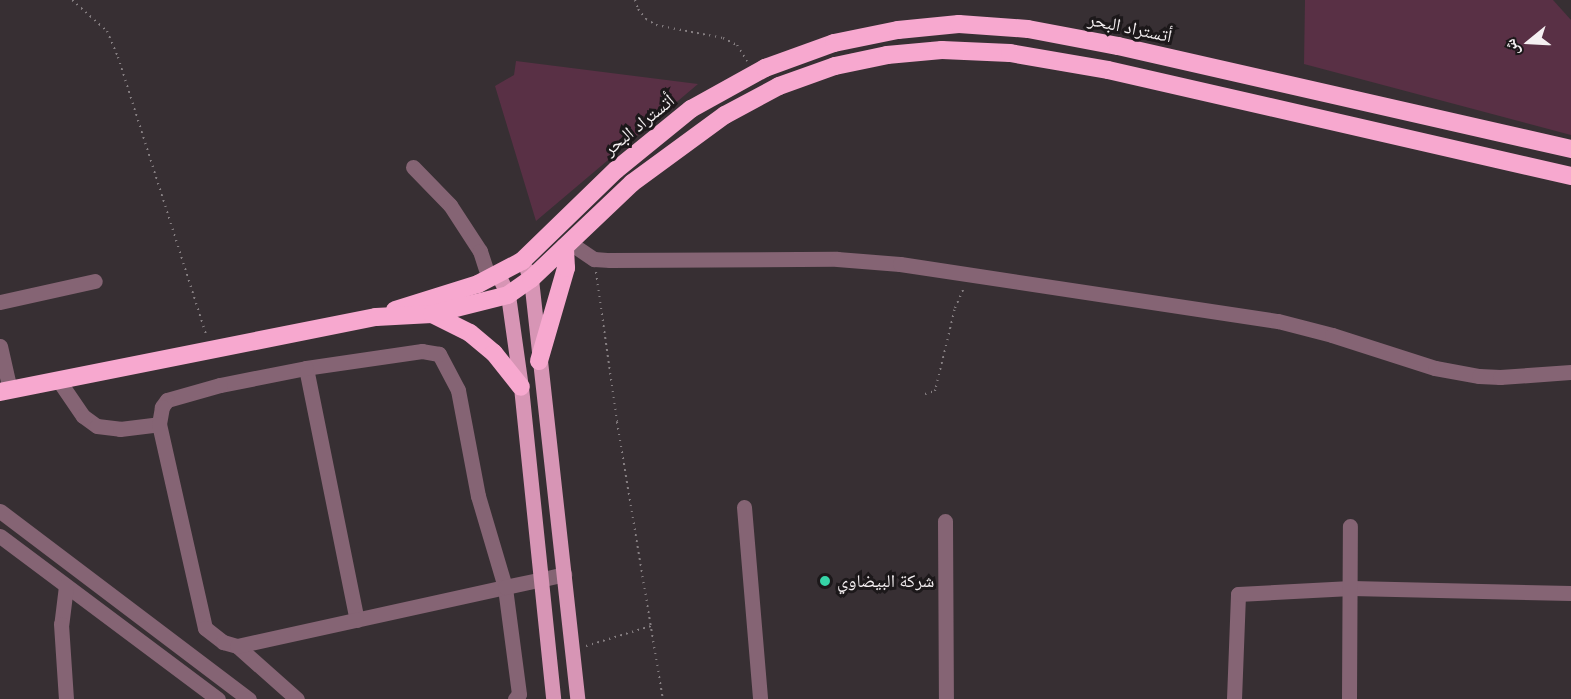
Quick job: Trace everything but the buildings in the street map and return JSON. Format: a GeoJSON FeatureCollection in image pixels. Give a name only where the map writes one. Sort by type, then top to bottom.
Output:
{"type":"FeatureCollection","features":[{"type":"Feature","properties":{"kind":"highway","name":"أتستراد البحر"},"geometry":{"type":"LineString","coordinates":[[376,317],[494,277],[522,261],[616,170],[691,109],[752,75],[765,68],[834,44],[898,30],[959,24],[1028,29],[1118,46],[1571,149]]}},
{"type":"Feature","properties":{"kind":"highway"},"geometry":{"type":"LineString","coordinates":[[5,391],[376,317],[432,314],[508,295],[531,279],[632,183],[725,115],[779,86],[835,66],[887,55],[942,50],[1010,53],[1108,70],[1571,176]]}},
{"type":"Feature","properties":{"kind":"highway"},"geometry":{"type":"LineString","coordinates":[[539,361],[566,268],[568,245]]}},
{"type":"Feature","properties":{"kind":"highway"},"geometry":{"type":"LineString","coordinates":[[432,314],[470,333],[494,353],[521,387]]}},
{"type":"Feature","properties":{"kind":"main road"},"geometry":{"type":"LineString","coordinates":[[522,261],[531,279],[577,699]]}},
{"type":"Feature","properties":{"kind":"main road"},"geometry":{"type":"LineString","coordinates":[[494,277],[508,295],[521,387],[553,699]]}},
{"type":"Feature","properties":{"kind":"street"},"geometry":{"type":"LineString","coordinates":[[413,167],[450,205],[494,277]]}},
{"type":"Feature","properties":{"kind":"street"},"geometry":{"type":"LineString","coordinates":[[568,245],[594,259],[837,259],[900,264],[1278,321],[1332,334],[1435,368],[1479,376],[1500,377],[1571,372]]}},
{"type":"Feature","properties":{"kind":"street"},"geometry":{"type":"LineString","coordinates":[[0,302],[95,281]]}},
{"type":"Feature","properties":{"kind":"street"},"geometry":{"type":"LineString","coordinates":[[0,346],[5,391]]}},
{"type":"Feature","properties":{"kind":"street"},"geometry":{"type":"LineString","coordinates":[[297,699],[237,646],[223,642],[205,628],[159,424],[162,407],[167,400],[220,385],[306,368],[422,351],[439,354],[458,390],[478,496],[505,587],[519,694],[515,699]]}},
{"type":"Feature","properties":{"kind":"street"},"geometry":{"type":"LineString","coordinates":[[306,368],[357,620]]}},
{"type":"Feature","properties":{"kind":"street"},"geometry":{"type":"LineString","coordinates":[[59,381],[83,416],[97,426],[120,429],[159,424]]}},
{"type":"Feature","properties":{"kind":"street"},"geometry":{"type":"LineString","coordinates":[[744,507],[760,699]]}},
{"type":"Feature","properties":{"kind":"street"},"geometry":{"type":"LineString","coordinates":[[0,511],[249,699]]}},
{"type":"Feature","properties":{"kind":"street"},"geometry":{"type":"LineString","coordinates":[[945,522],[946,699]]}},
{"type":"Feature","properties":{"kind":"street"},"geometry":{"type":"LineString","coordinates":[[1349,699],[1352,588],[1350,526]]}},
{"type":"Feature","properties":{"kind":"street"},"geometry":{"type":"LineString","coordinates":[[0,536],[218,699]]}},
{"type":"Feature","properties":{"kind":"street"},"geometry":{"type":"LineString","coordinates":[[237,646],[564,574]]}},
{"type":"Feature","properties":{"kind":"street"},"geometry":{"type":"LineString","coordinates":[[66,586],[61,624],[66,699]]}},
{"type":"Feature","properties":{"kind":"street"},"geometry":{"type":"LineString","coordinates":[[1234,699],[1238,594],[1352,588],[1571,593]]}},
{"type":"Feature","properties":{"kind":"path"},"geometry":{"type":"LineString","coordinates":[[72,0],[107,31],[118,57],[212,351]]}},
{"type":"Feature","properties":{"kind":"path"},"geometry":{"type":"LineString","coordinates":[[636,0],[638,9],[656,25],[723,38],[737,45],[752,75]]}},
{"type":"Feature","properties":{"kind":"path"},"geometry":{"type":"LineString","coordinates":[[594,259],[663,699]]}},
{"type":"Feature","properties":{"kind":"path"},"geometry":{"type":"LineString","coordinates":[[925,394],[935,391],[955,308],[972,274]]}},
{"type":"Feature","properties":{"kind":"path"},"geometry":{"type":"LineString","coordinates":[[572,651],[651,626]]}},
{"type":"Feature","properties":{"kind":"shaded area"},"geometry":{"type":"Polygon","coordinates":[[[1305,0],[1553,0],[1571,20],[1571,135],[1304,64],[1305,0]]]}},
{"type":"Feature","properties":{"kind":"shaded area"},"geometry":{"type":"Polygon","coordinates":[[[516,61],[698,84],[536,221],[495,86],[514,75],[516,61]]]}},
{"type":"Feature","properties":{"kind":"place","name":"شركة البيضاوي"},"geometry":{"type":"Point","coordinates":[825,581]}}]}
